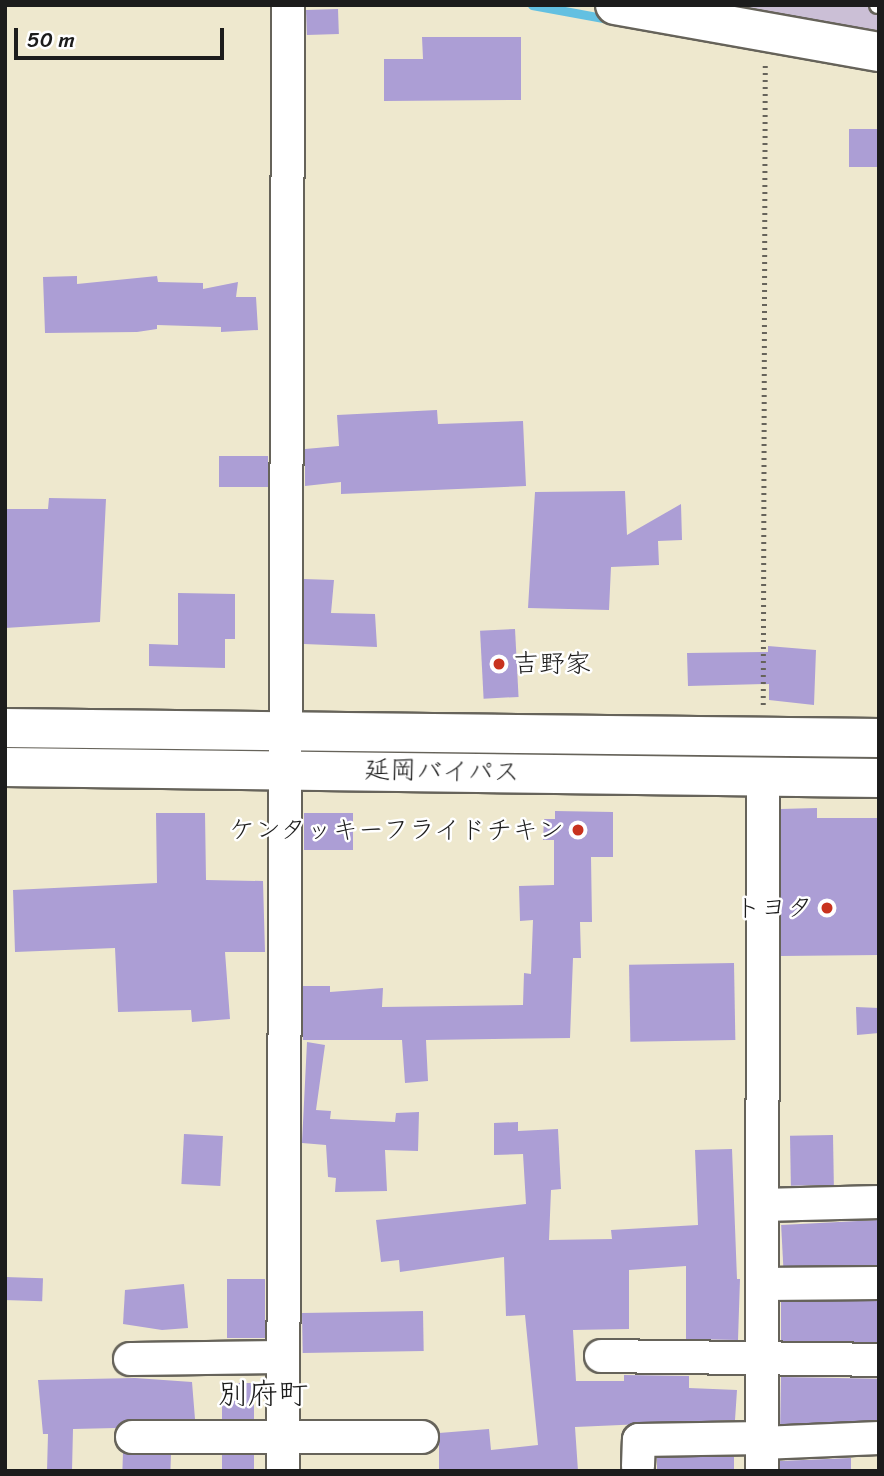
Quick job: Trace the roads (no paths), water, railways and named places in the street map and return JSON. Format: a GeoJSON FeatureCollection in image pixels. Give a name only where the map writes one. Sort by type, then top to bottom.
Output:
{"type":"FeatureCollection","features":[{"type":"Feature","properties":{"kind":"main road"},"geometry":{"type":"LineString","coordinates":[[615,5],[879,52]]}},
{"type":"Feature","properties":{"kind":"main road","name":"延岡バイパス"},"geometry":{"type":"LineString","coordinates":[[5,728],[285,750],[762,776],[879,778]]}},
{"type":"Feature","properties":{"kind":"main road","name":"延岡バイパス"},"geometry":{"type":"LineString","coordinates":[[5,767],[285,750],[763,737],[879,738]]}},
{"type":"Feature","properties":{"kind":"street"},"geometry":{"type":"LineString","coordinates":[[283,1471],[288,5]]}},
{"type":"Feature","properties":{"kind":"street"},"geometry":{"type":"LineString","coordinates":[[762,776],[762,1450]]}},
{"type":"Feature","properties":{"kind":"street"},"geometry":{"type":"LineString","coordinates":[[762,1205],[879,1202]]}},
{"type":"Feature","properties":{"kind":"street"},"geometry":{"type":"LineString","coordinates":[[762,1284],[879,1283]]}},
{"type":"Feature","properties":{"kind":"street"},"geometry":{"type":"LineString","coordinates":[[601,1356],[879,1360]]}},
{"type":"Feature","properties":{"kind":"street"},"geometry":{"type":"LineString","coordinates":[[130,1359],[282,1357]]}},
{"type":"Feature","properties":{"kind":"street"},"geometry":{"type":"LineString","coordinates":[[132,1437],[422,1437]]}},
{"type":"Feature","properties":{"kind":"street"},"geometry":{"type":"LineString","coordinates":[[638,1466],[639,1440],[762,1450],[879,1438]]}},
{"type":"Feature","properties":{"kind":"waterway"},"geometry":{"type":"LineString","coordinates":[[532,5],[613,20]]}},
{"type":"Feature","properties":{"kind":"place","name":"吉野家"},"geometry":{"type":"Point","coordinates":[499,664]}},
{"type":"Feature","properties":{"kind":"place","name":"ケンタッキーフライドチキン"},"geometry":{"type":"Point","coordinates":[578,830]}},
{"type":"Feature","properties":{"kind":"place","name":"トヨタ"},"geometry":{"type":"Point","coordinates":[827,908]}},
{"type":"Feature","properties":{"kind":"district","name":"別府町"},"geometry":{"type":"Point","coordinates":[263,1394]}}]}
